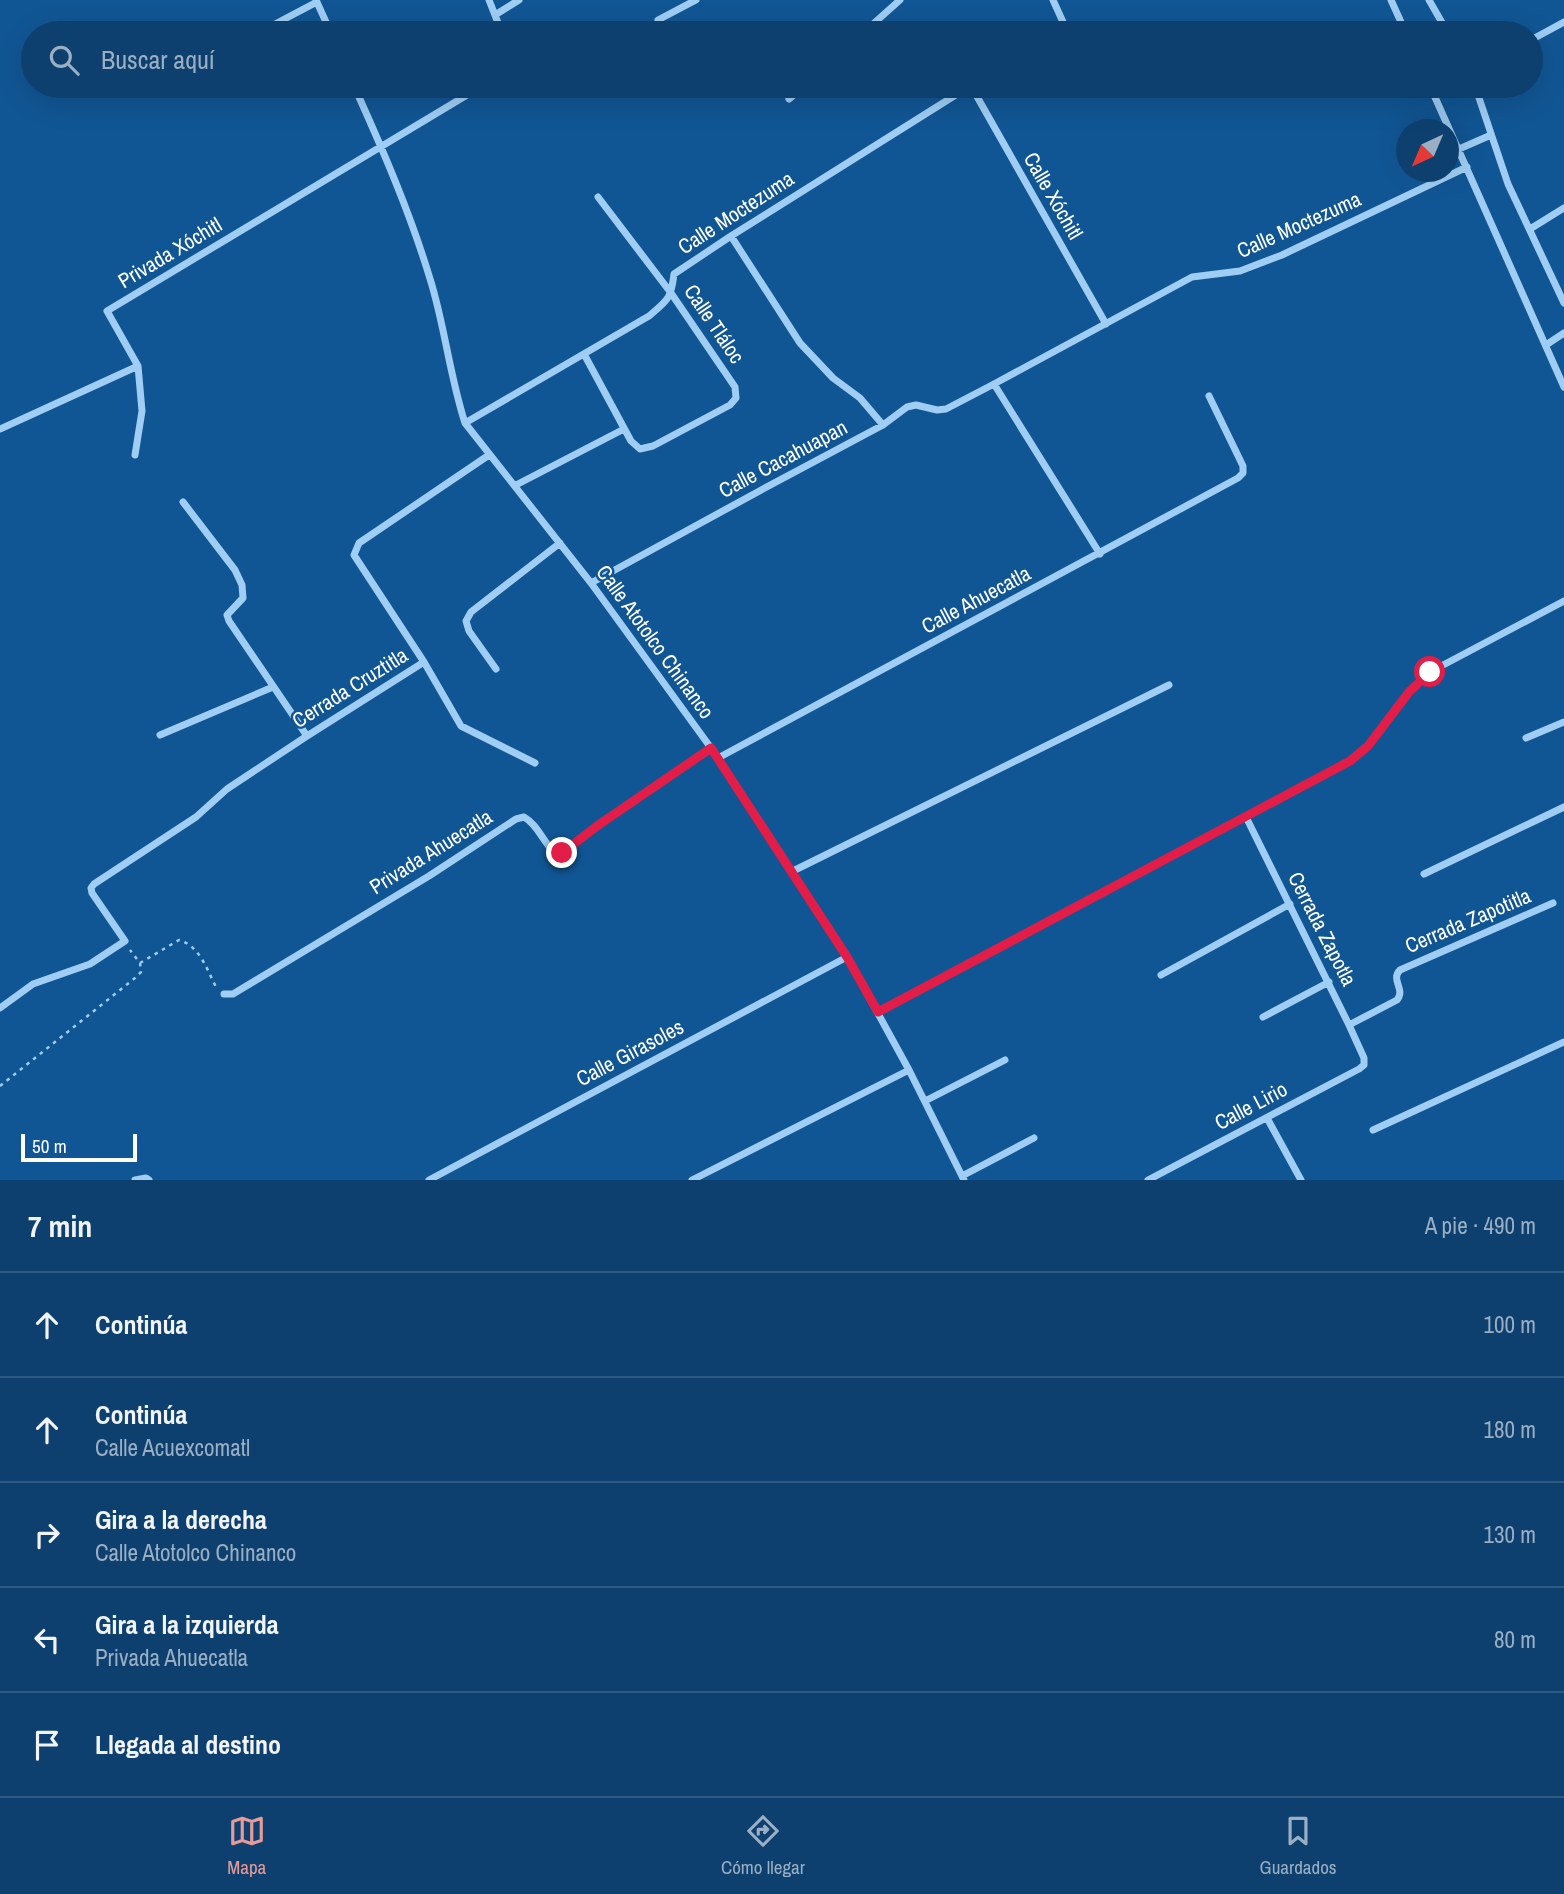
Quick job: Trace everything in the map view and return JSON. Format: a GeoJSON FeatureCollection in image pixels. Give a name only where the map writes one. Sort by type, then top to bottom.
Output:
{"type":"FeatureCollection","features":[{"type":"Feature","properties":{"kind":"street"},"geometry":{"type":"LineString","coordinates":[[489,0],[497,21]]}},
{"type":"Feature","properties":{"kind":"street"},"geometry":{"type":"LineString","coordinates":[[495,15],[519,0]]}},
{"type":"Feature","properties":{"kind":"street"},"geometry":{"type":"LineString","coordinates":[[658,20],[696,0]]}},
{"type":"Feature","properties":{"kind":"street"},"geometry":{"type":"LineString","coordinates":[[876,21],[900,0]]}},
{"type":"Feature","properties":{"kind":"street"},"geometry":{"type":"LineString","coordinates":[[1053,0],[1063,21]]}},
{"type":"Feature","properties":{"kind":"street"},"geometry":{"type":"LineString","coordinates":[[1391,0],[1401,21]]}},
{"type":"Feature","properties":{"kind":"street"},"geometry":{"type":"LineString","coordinates":[[1429,0],[1441,21]]}},
{"type":"Feature","properties":{"kind":"street"},"geometry":{"type":"LineString","coordinates":[[280,21],[316,1],[325,21]]}},
{"type":"Feature","properties":{"kind":"street"},"geometry":{"type":"LineString","coordinates":[[1543,33],[1564,22]]}},
{"type":"Feature","properties":{"kind":"street","name":"Calle Atotolco Chinanco"},"geometry":{"type":"LineString","coordinates":[[360,98],[382,147],[431,282],[465,423],[591,583],[718,758],[847,957],[909,1070],[963,1178]]}},
{"type":"Feature","properties":{"kind":"street"},"geometry":{"type":"LineString","coordinates":[[382,147],[462,98]]}},
{"type":"Feature","properties":{"kind":"street","name":"Calle Moctezuma"},"geometry":{"type":"LineString","coordinates":[[465,423],[649,316],[665,303],[671,293],[674,274],[952,98]]}},
{"type":"Feature","properties":{"kind":"street","name":"Calle Xóchitl"},"geometry":{"type":"LineString","coordinates":[[978,98],[1106,324]]}},
{"type":"Feature","properties":{"kind":"street"},"geometry":{"type":"LineString","coordinates":[[1436,98],[1445,119]]}},
{"type":"Feature","properties":{"kind":"street"},"geometry":{"type":"LineString","coordinates":[[1479,98],[1508,184],[1564,303]]}},
{"type":"Feature","properties":{"kind":"street"},"geometry":{"type":"LineString","coordinates":[[1491,135],[1459,149],[1564,387]]}},
{"type":"Feature","properties":{"kind":"street","name":"Privada Xóchitl"},"geometry":{"type":"LineString","coordinates":[[135,455],[142,411],[138,366],[107,311],[382,147]]}},
{"type":"Feature","properties":{"kind":"street","name":"Calle Moctezuma"},"geometry":{"type":"LineString","coordinates":[[994,384],[1192,276],[1240,271],[1282,255],[1467,167]]}},
{"type":"Feature","properties":{"kind":"street","name":"Calle Tláloc"},"geometry":{"type":"LineString","coordinates":[[584,354],[631,441],[640,449],[653,446],[730,405],[736,398],[735,387],[671,293],[598,197]]}},
{"type":"Feature","properties":{"kind":"street"},"geometry":{"type":"LineString","coordinates":[[1530,229],[1564,208]]}},
{"type":"Feature","properties":{"kind":"street"},"geometry":{"type":"LineString","coordinates":[[731,236],[800,343],[833,378],[860,398],[883,425]]}},
{"type":"Feature","properties":{"kind":"street"},"geometry":{"type":"LineString","coordinates":[[1546,345],[1564,333]]}},
{"type":"Feature","properties":{"kind":"street"},"geometry":{"type":"LineString","coordinates":[[0,429],[138,366]]}},
{"type":"Feature","properties":{"kind":"street"},"geometry":{"type":"LineString","coordinates":[[994,384],[1100,554]]}},
{"type":"Feature","properties":{"kind":"street","name":"Calle Cacahuapan"},"geometry":{"type":"LineString","coordinates":[[591,583],[883,425],[907,407],[916,405],[937,410],[946,409],[994,384]]}},
{"type":"Feature","properties":{"kind":"street","name":"Calle Ahuecatla"},"geometry":{"type":"LineString","coordinates":[[718,758],[1238,478],[1243,473],[1243,466],[1209,396]]}},
{"type":"Feature","properties":{"kind":"street"},"geometry":{"type":"LineString","coordinates":[[516,485],[624,429]]}},
{"type":"Feature","properties":{"kind":"street","name":"Cerrada Cruztitla"},"geometry":{"type":"LineString","coordinates":[[125,941],[92,893],[94,884],[196,817],[226,789],[424,663],[354,555],[359,543],[489,455]]}},
{"type":"Feature","properties":{"kind":"street"},"geometry":{"type":"LineString","coordinates":[[183,502],[235,570],[242,585],[243,598],[227,615],[229,621],[307,736]]}},
{"type":"Feature","properties":{"kind":"street"},"geometry":{"type":"LineString","coordinates":[[496,669],[469,631],[467,621],[471,612],[560,543]]}},
{"type":"Feature","properties":{"kind":"street"},"geometry":{"type":"LineString","coordinates":[[878,1012],[1350,761],[1368,746],[1409,692],[1430,672],[1564,601]]}},
{"type":"Feature","properties":{"kind":"street"},"geometry":{"type":"LineString","coordinates":[[424,663],[461,726],[535,763]]}},
{"type":"Feature","properties":{"kind":"street"},"geometry":{"type":"LineString","coordinates":[[791,872],[1169,685]]}},
{"type":"Feature","properties":{"kind":"street"},"geometry":{"type":"LineString","coordinates":[[160,736],[273,687]]}},
{"type":"Feature","properties":{"kind":"street"},"geometry":{"type":"LineString","coordinates":[[1526,738],[1564,722]]}},
{"type":"Feature","properties":{"kind":"street","name":"Privada Ahuecatla"},"geometry":{"type":"LineString","coordinates":[[224,994],[233,994],[429,876],[516,819],[524,817],[531,821],[549,847],[555,853],[562,853],[711,748]]}},
{"type":"Feature","properties":{"kind":"street"},"geometry":{"type":"LineString","coordinates":[[1424,874],[1564,807]]}},
{"type":"Feature","properties":{"kind":"street","name":"Cerrada Zapotla"},"geometry":{"type":"LineString","coordinates":[[1246,817],[1364,1058]]}},
{"type":"Feature","properties":{"kind":"street","name":"Cerrada Zapotitla"},"geometry":{"type":"LineString","coordinates":[[1349,1025],[1397,1000],[1401,991],[1396,973],[1400,970],[1553,903]]}},
{"type":"Feature","properties":{"kind":"street"},"geometry":{"type":"LineString","coordinates":[[1161,975],[1290,904]]}},
{"type":"Feature","properties":{"kind":"street"},"geometry":{"type":"LineString","coordinates":[[0,1008],[33,984],[90,964],[125,941]]}},
{"type":"Feature","properties":{"kind":"street","name":"Calle Girasoles"},"geometry":{"type":"LineString","coordinates":[[429,1180],[847,957]]}},
{"type":"Feature","properties":{"kind":"street"},"geometry":{"type":"LineString","coordinates":[[1263,1017],[1329,982]]}},
{"type":"Feature","properties":{"kind":"street"},"geometry":{"type":"LineString","coordinates":[[1373,1130],[1564,1042]]}},
{"type":"Feature","properties":{"kind":"street","name":"Calle Lirio"},"geometry":{"type":"LineString","coordinates":[[1148,1180],[1359,1069],[1364,1065],[1364,1058]]}},
{"type":"Feature","properties":{"kind":"street"},"geometry":{"type":"LineString","coordinates":[[925,1101],[1005,1060]]}},
{"type":"Feature","properties":{"kind":"street"},"geometry":{"type":"LineString","coordinates":[[692,1180],[909,1070]]}},
{"type":"Feature","properties":{"kind":"street"},"geometry":{"type":"LineString","coordinates":[[1267,1118],[1301,1180]]}},
{"type":"Feature","properties":{"kind":"street"},"geometry":{"type":"LineString","coordinates":[[963,1178],[1034,1138]]}},
{"type":"Feature","properties":{"kind":"street"},"geometry":{"type":"LineString","coordinates":[[135,1180],[149,1180]]}},
{"type":"Feature","properties":{"kind":"path"},"geometry":{"type":"LineString","coordinates":[[140,963],[179,940],[189,943],[197,951],[218,990],[224,994]]}},
{"type":"Feature","properties":{"kind":"path"},"geometry":{"type":"LineString","coordinates":[[0,1086],[141,972],[140,963],[125,941]]}},
{"type":"Feature","properties":{"kind":"route"},"geometry":{"type":"LineString","coordinates":[[562,853],[711,748],[847,957],[878,1012],[1350,761],[1368,746],[1409,692],[1430,672]]}}]}
